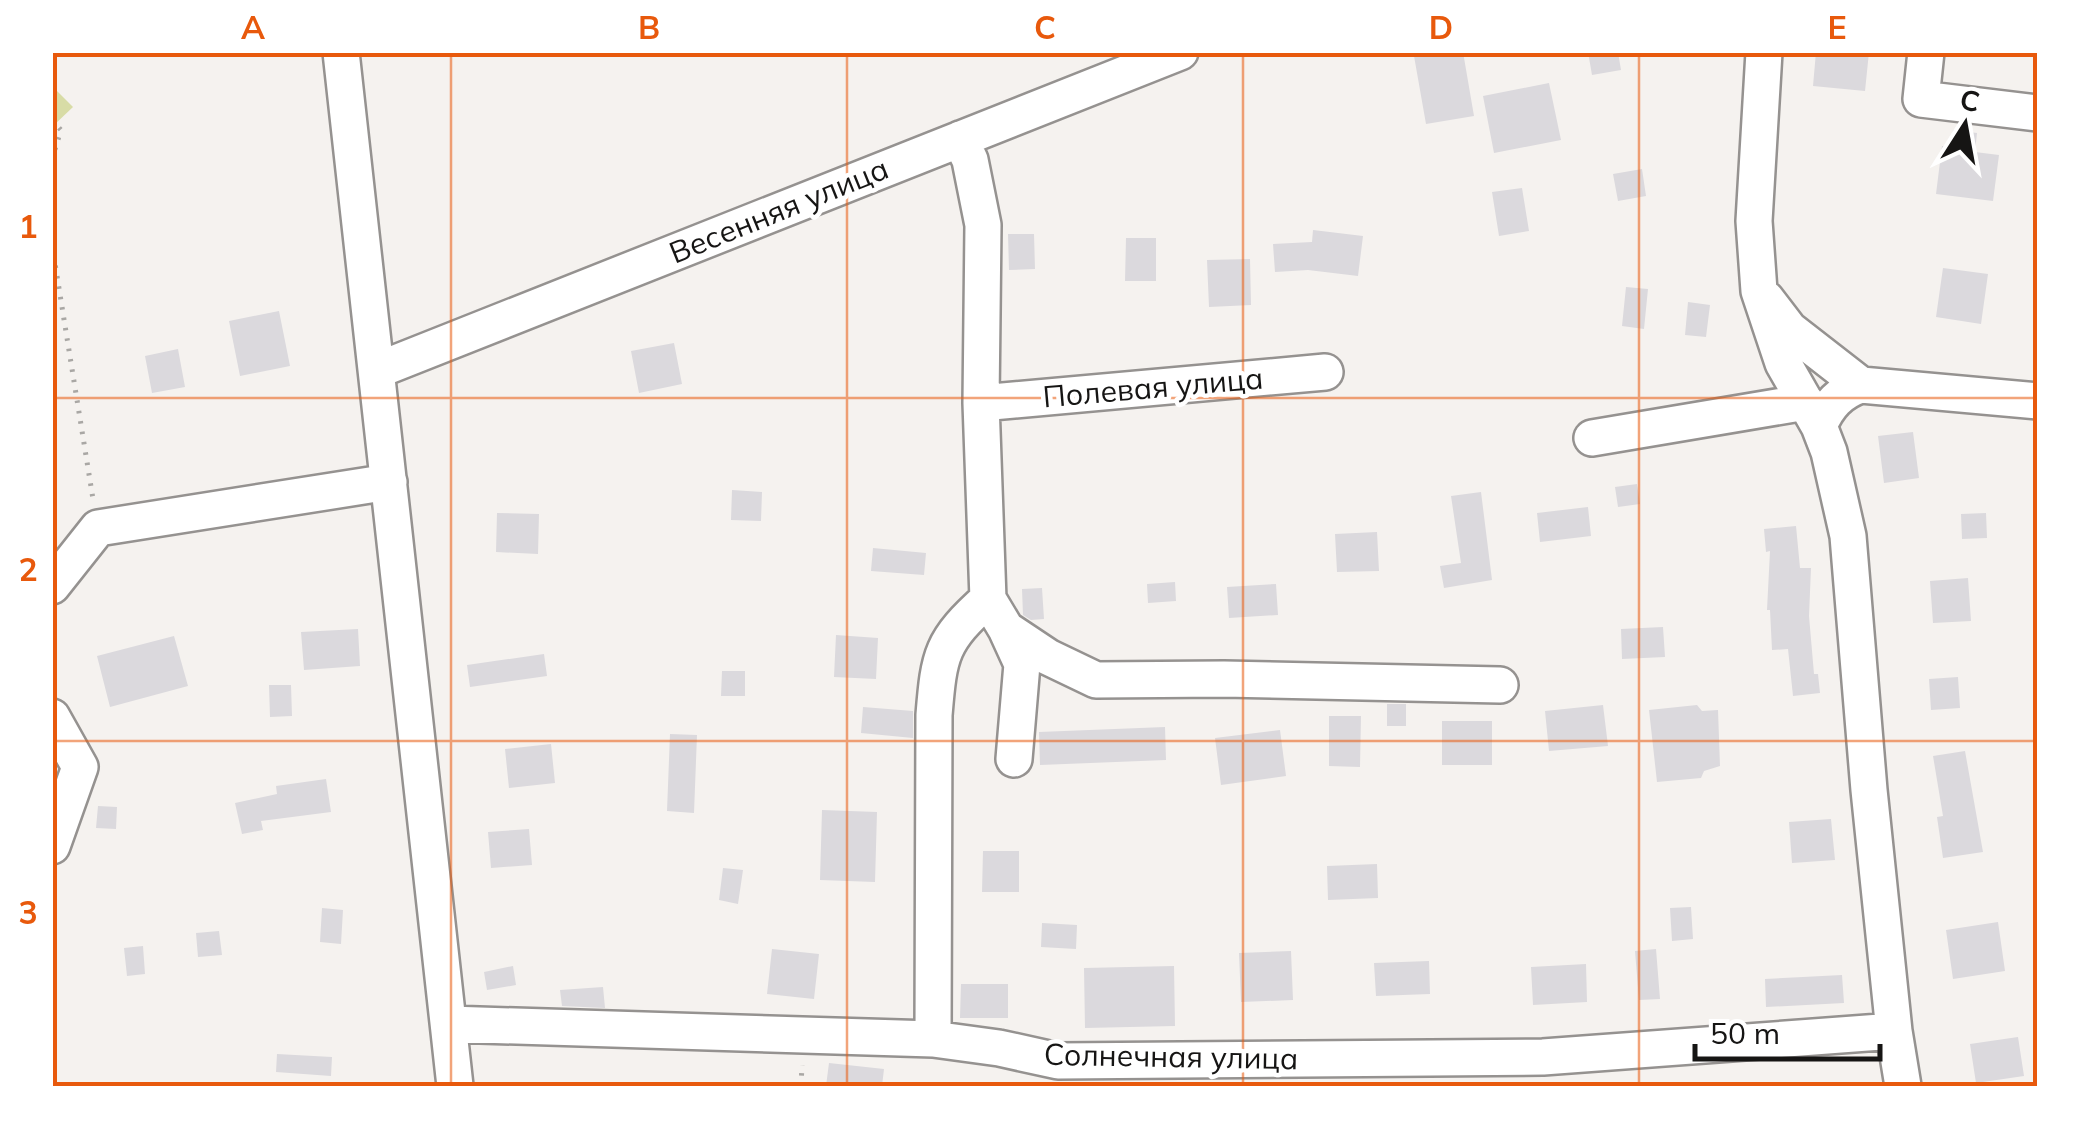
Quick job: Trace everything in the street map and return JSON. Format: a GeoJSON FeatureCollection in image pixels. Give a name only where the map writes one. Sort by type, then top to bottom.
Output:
{"type":"FeatureCollection","features":[{"type":"Feature","properties":{"kind":"street"},"geometry":{"type":"LineString","coordinates":[[341,52],[455,1086]]}},
{"type":"Feature","properties":{"kind":"street","name":"Весенняя улица"},"geometry":{"type":"LineString","coordinates":[[378,370],[1180,52]]}},
{"type":"Feature","properties":{"kind":"street"},"geometry":{"type":"LineString","coordinates":[[1764,52],[1754,221],[1759,291],[1783,363],[1812,414],[1835,473],[1848,536],[1894,1030],[1903,1086]]}},
{"type":"Feature","properties":{"kind":"street"},"geometry":{"type":"LineString","coordinates":[[1926,52],[1921,99],[2038,113]]}},
{"type":"Feature","properties":{"kind":"street"},"geometry":{"type":"LineString","coordinates":[[960,139],[970,160],[983,225],[981,403],[997,614],[1022,664],[1014,759]]}},
{"type":"Feature","properties":{"kind":"street"},"geometry":{"type":"LineString","coordinates":[[1759,291],[1789,329],[1861,385]]}},
{"type":"Feature","properties":{"kind":"street","name":"Полевая улица"},"geometry":{"type":"LineString","coordinates":[[981,403],[1325,372]]}},
{"type":"Feature","properties":{"kind":"street"},"geometry":{"type":"LineString","coordinates":[[1592,438],[1812,414],[1826,411],[1844,391],[1861,385],[2038,401]]}},
{"type":"Feature","properties":{"kind":"street"},"geometry":{"type":"LineString","coordinates":[[52,586],[98,528],[389,482]]}},
{"type":"Feature","properties":{"kind":"street"},"geometry":{"type":"LineString","coordinates":[[997,614],[1048,657],[1096,680],[1500,685]]}},
{"type":"Feature","properties":{"kind":"street"},"geometry":{"type":"LineString","coordinates":[[933,1039],[934,716],[938,665],[956,627],[997,614]]}},
{"type":"Feature","properties":{"kind":"street"},"geometry":{"type":"LineString","coordinates":[[52,717],[80,767],[52,846]]}},
{"type":"Feature","properties":{"kind":"street","name":"Солнечная улица"},"geometry":{"type":"LineString","coordinates":[[448,1024],[933,1039],[1058,1061],[1542,1057],[1894,1030]]}},
{"type":"Feature","properties":{"kind":"path"},"geometry":{"type":"LineString","coordinates":[[52,120],[61,130],[52,159]]}},
{"type":"Feature","properties":{"kind":"path"},"geometry":{"type":"LineString","coordinates":[[52,245],[98,528]]}},
{"type":"Feature","properties":{"kind":"green space"},"geometry":{"type":"Polygon","coordinates":[[[53,87],[73,107],[53,126],[53,87]]]}},
{"type":"Feature","properties":{"kind":"building"},"geometry":{"type":"Polygon","coordinates":[[[1463,52],[1474,116],[1426,124],[1414,56],[1463,52]]]}},
{"type":"Feature","properties":{"kind":"building"},"geometry":{"type":"Polygon","coordinates":[[[1588,52],[1618,52],[1621,70],[1592,75],[1588,52]]]}},
{"type":"Feature","properties":{"kind":"building"},"geometry":{"type":"Polygon","coordinates":[[[1816,52],[1869,52],[1865,91],[1813,86],[1816,52]]]}},
{"type":"Feature","properties":{"kind":"building"},"geometry":{"type":"Polygon","coordinates":[[[1549,83],[1561,140],[1494,153],[1483,96],[1549,83]]]}},
{"type":"Feature","properties":{"kind":"building"},"geometry":{"type":"Polygon","coordinates":[[[1953,130],[1977,133],[1975,152],[1999,155],[1993,201],[1936,194],[1942,146],[1951,146],[1953,130]]]}},
{"type":"Feature","properties":{"kind":"building"},"geometry":{"type":"Polygon","coordinates":[[[1642,169],[1646,196],[1618,201],[1613,174],[1642,169]]]}},
{"type":"Feature","properties":{"kind":"building"},"geometry":{"type":"Polygon","coordinates":[[[1522,188],[1529,231],[1499,236],[1492,192],[1522,188]]]}},
{"type":"Feature","properties":{"kind":"building"},"geometry":{"type":"Polygon","coordinates":[[[1313,230],[1363,236],[1358,276],[1308,270],[1275,272],[1273,244],[1312,242],[1313,230]]]}},
{"type":"Feature","properties":{"kind":"building"},"geometry":{"type":"Polygon","coordinates":[[[1008,234],[1034,234],[1035,269],[1009,270],[1008,234]]]}},
{"type":"Feature","properties":{"kind":"building"},"geometry":{"type":"Polygon","coordinates":[[[1126,238],[1156,238],[1156,281],[1125,281],[1126,238]]]}},
{"type":"Feature","properties":{"kind":"building"},"geometry":{"type":"Polygon","coordinates":[[[1250,259],[1251,305],[1209,307],[1207,260],[1250,259]]]}},
{"type":"Feature","properties":{"kind":"building"},"geometry":{"type":"Polygon","coordinates":[[[1943,268],[1988,274],[1981,324],[1936,317],[1943,268]]]}},
{"type":"Feature","properties":{"kind":"building"},"geometry":{"type":"Polygon","coordinates":[[[1626,287],[1648,289],[1644,329],[1622,326],[1626,287]]]}},
{"type":"Feature","properties":{"kind":"building"},"geometry":{"type":"Polygon","coordinates":[[[1688,302],[1710,305],[1706,337],[1685,335],[1688,302]]]}},
{"type":"Feature","properties":{"kind":"building"},"geometry":{"type":"Polygon","coordinates":[[[279,311],[290,366],[240,376],[229,321],[279,311]]]}},
{"type":"Feature","properties":{"kind":"building"},"geometry":{"type":"Polygon","coordinates":[[[674,343],[682,384],[639,393],[631,351],[674,343]]]}},
{"type":"Feature","properties":{"kind":"building"},"geometry":{"type":"Polygon","coordinates":[[[178,349],[185,387],[152,393],[145,356],[178,349]]]}},
{"type":"Feature","properties":{"kind":"building"},"geometry":{"type":"Polygon","coordinates":[[[1913,432],[1919,478],[1884,483],[1878,436],[1913,432]]]}},
{"type":"Feature","properties":{"kind":"building"},"geometry":{"type":"Polygon","coordinates":[[[1637,484],[1640,504],[1618,507],[1615,487],[1637,484]]]}},
{"type":"Feature","properties":{"kind":"building"},"geometry":{"type":"Polygon","coordinates":[[[732,490],[762,492],[761,521],[731,520],[732,490]]]}},
{"type":"Feature","properties":{"kind":"building"},"geometry":{"type":"Polygon","coordinates":[[[1481,492],[1492,580],[1444,588],[1440,566],[1461,563],[1451,496],[1481,492]]]}},
{"type":"Feature","properties":{"kind":"building"},"geometry":{"type":"Polygon","coordinates":[[[1588,507],[1591,536],[1540,542],[1537,513],[1588,507]]]}},
{"type":"Feature","properties":{"kind":"building"},"geometry":{"type":"Polygon","coordinates":[[[497,513],[539,514],[538,554],[496,552],[497,513]]]}},
{"type":"Feature","properties":{"kind":"building"},"geometry":{"type":"Polygon","coordinates":[[[1986,513],[1987,538],[1962,539],[1961,514],[1986,513]]]}},
{"type":"Feature","properties":{"kind":"building"},"geometry":{"type":"Polygon","coordinates":[[[1796,526],[1800,568],[1811,568],[1809,616],[1814,674],[1818,674],[1820,693],[1793,696],[1788,649],[1772,650],[1767,610],[1770,551],[1766,552],[1764,529],[1796,526]]]}},
{"type":"Feature","properties":{"kind":"building"},"geometry":{"type":"Polygon","coordinates":[[[1377,532],[1379,571],[1337,572],[1335,534],[1377,532]]]}},
{"type":"Feature","properties":{"kind":"building"},"geometry":{"type":"Polygon","coordinates":[[[873,548],[926,553],[924,575],[871,571],[873,548]]]}},
{"type":"Feature","properties":{"kind":"building"},"geometry":{"type":"Polygon","coordinates":[[[1968,578],[1971,621],[1933,623],[1930,581],[1968,578]]]}},
{"type":"Feature","properties":{"kind":"building"},"geometry":{"type":"Polygon","coordinates":[[[1175,582],[1176,601],[1148,603],[1147,584],[1175,582]]]}},
{"type":"Feature","properties":{"kind":"building"},"geometry":{"type":"Polygon","coordinates":[[[1276,584],[1278,615],[1229,618],[1227,587],[1276,584]]]}},
{"type":"Feature","properties":{"kind":"building"},"geometry":{"type":"Polygon","coordinates":[[[1042,588],[1044,619],[1031,620],[1023,615],[1022,589],[1042,588]]]}},
{"type":"Feature","properties":{"kind":"building"},"geometry":{"type":"Polygon","coordinates":[[[1663,627],[1665,657],[1622,659],[1621,629],[1663,627]]]}},
{"type":"Feature","properties":{"kind":"building"},"geometry":{"type":"Polygon","coordinates":[[[358,629],[360,666],[304,670],[301,632],[358,629]]]}},
{"type":"Feature","properties":{"kind":"building"},"geometry":{"type":"Polygon","coordinates":[[[836,635],[878,638],[876,679],[834,677],[836,635]]]}},
{"type":"Feature","properties":{"kind":"building"},"geometry":{"type":"Polygon","coordinates":[[[174,636],[188,686],[110,707],[97,656],[174,636]]]}},
{"type":"Feature","properties":{"kind":"building"},"geometry":{"type":"Polygon","coordinates":[[[544,654],[547,676],[470,687],[467,665],[544,654]]]}},
{"type":"Feature","properties":{"kind":"building"},"geometry":{"type":"Polygon","coordinates":[[[722,671],[745,671],[745,696],[721,696],[722,671]]]}},
{"type":"Feature","properties":{"kind":"building"},"geometry":{"type":"Polygon","coordinates":[[[1958,677],[1960,708],[1931,710],[1929,679],[1958,677]]]}},
{"type":"Feature","properties":{"kind":"building"},"geometry":{"type":"Polygon","coordinates":[[[269,685],[291,685],[292,716],[270,717],[269,685]]]}},
{"type":"Feature","properties":{"kind":"building"},"geometry":{"type":"Polygon","coordinates":[[[1387,704],[1406,704],[1406,726],[1387,726],[1387,704]]]}},
{"type":"Feature","properties":{"kind":"building"},"geometry":{"type":"Polygon","coordinates":[[[1603,705],[1608,746],[1549,751],[1545,711],[1603,705]]]}},
{"type":"Feature","properties":{"kind":"building"},"geometry":{"type":"Polygon","coordinates":[[[1697,705],[1702,711],[1718,710],[1720,766],[1704,771],[1701,778],[1657,782],[1649,710],[1697,705]]]}},
{"type":"Feature","properties":{"kind":"building"},"geometry":{"type":"Polygon","coordinates":[[[863,707],[913,711],[913,738],[861,733],[863,707]]]}},
{"type":"Feature","properties":{"kind":"building"},"geometry":{"type":"Polygon","coordinates":[[[1329,716],[1361,716],[1360,767],[1329,766],[1329,716]]]}},
{"type":"Feature","properties":{"kind":"building"},"geometry":{"type":"Polygon","coordinates":[[[1442,721],[1492,721],[1492,765],[1442,765],[1442,721]]]}},
{"type":"Feature","properties":{"kind":"building"},"geometry":{"type":"Polygon","coordinates":[[[1165,727],[1166,760],[1040,765],[1039,732],[1165,727]]]}},
{"type":"Feature","properties":{"kind":"building"},"geometry":{"type":"Polygon","coordinates":[[[1280,730],[1286,776],[1221,785],[1215,738],[1280,730]]]}},
{"type":"Feature","properties":{"kind":"building"},"geometry":{"type":"Polygon","coordinates":[[[670,734],[697,735],[694,813],[667,811],[670,734]]]}},
{"type":"Feature","properties":{"kind":"building"},"geometry":{"type":"Polygon","coordinates":[[[551,744],[555,783],[509,788],[505,749],[551,744]]]}},
{"type":"Feature","properties":{"kind":"building"},"geometry":{"type":"Polygon","coordinates":[[[1965,751],[1983,852],[1943,858],[1937,817],[1943,816],[1933,756],[1965,751]]]}},
{"type":"Feature","properties":{"kind":"building"},"geometry":{"type":"Polygon","coordinates":[[[326,779],[331,812],[261,821],[263,830],[242,834],[235,803],[277,794],[276,786],[326,779]]]}},
{"type":"Feature","properties":{"kind":"building"},"geometry":{"type":"Polygon","coordinates":[[[98,806],[117,807],[116,829],[96,828],[98,806]]]}},
{"type":"Feature","properties":{"kind":"building"},"geometry":{"type":"Polygon","coordinates":[[[822,810],[877,812],[875,882],[820,880],[822,810]]]}},
{"type":"Feature","properties":{"kind":"building"},"geometry":{"type":"Polygon","coordinates":[[[1831,819],[1835,860],[1792,863],[1789,822],[1831,819]]]}},
{"type":"Feature","properties":{"kind":"building"},"geometry":{"type":"Polygon","coordinates":[[[529,829],[532,865],[491,868],[488,832],[529,829]]]}},
{"type":"Feature","properties":{"kind":"building"},"geometry":{"type":"Polygon","coordinates":[[[983,851],[1019,851],[1019,892],[982,892],[983,851]]]}},
{"type":"Feature","properties":{"kind":"building"},"geometry":{"type":"Polygon","coordinates":[[[1377,864],[1378,898],[1328,900],[1327,866],[1377,864]]]}},
{"type":"Feature","properties":{"kind":"building"},"geometry":{"type":"Polygon","coordinates":[[[723,868],[743,870],[738,904],[719,900],[723,868]]]}},
{"type":"Feature","properties":{"kind":"building"},"geometry":{"type":"Polygon","coordinates":[[[1691,907],[1693,939],[1672,941],[1670,908],[1691,907]]]}},
{"type":"Feature","properties":{"kind":"building"},"geometry":{"type":"Polygon","coordinates":[[[322,908],[343,910],[341,944],[320,942],[322,908]]]}},
{"type":"Feature","properties":{"kind":"building"},"geometry":{"type":"Polygon","coordinates":[[[1998,922],[2005,971],[1953,979],[1946,930],[1998,922]]]}},
{"type":"Feature","properties":{"kind":"building"},"geometry":{"type":"Polygon","coordinates":[[[1042,923],[1077,925],[1076,949],[1041,947],[1042,923]]]}},
{"type":"Feature","properties":{"kind":"building"},"geometry":{"type":"Polygon","coordinates":[[[219,931],[222,955],[198,957],[196,933],[219,931]]]}},
{"type":"Feature","properties":{"kind":"building"},"geometry":{"type":"Polygon","coordinates":[[[143,946],[145,974],[127,976],[124,948],[143,946]]]}},
{"type":"Feature","properties":{"kind":"building"},"geometry":{"type":"Polygon","coordinates":[[[772,949],[819,954],[814,999],[767,994],[772,949]]]}},
{"type":"Feature","properties":{"kind":"building"},"geometry":{"type":"Polygon","coordinates":[[[1656,949],[1660,999],[1639,1000],[1635,951],[1656,949]]]}},
{"type":"Feature","properties":{"kind":"building"},"geometry":{"type":"Polygon","coordinates":[[[1291,951],[1293,1000],[1241,1002],[1239,953],[1291,951]]]}},
{"type":"Feature","properties":{"kind":"building"},"geometry":{"type":"Polygon","coordinates":[[[1429,961],[1430,994],[1376,996],[1374,963],[1429,961]]]}},
{"type":"Feature","properties":{"kind":"building"},"geometry":{"type":"Polygon","coordinates":[[[1586,964],[1587,1002],[1533,1005],[1531,967],[1586,964]]]}},
{"type":"Feature","properties":{"kind":"building"},"geometry":{"type":"Polygon","coordinates":[[[513,966],[516,985],[487,990],[484,972],[513,966]]]}},
{"type":"Feature","properties":{"kind":"building"},"geometry":{"type":"Polygon","coordinates":[[[1174,966],[1175,1026],[1085,1028],[1084,968],[1174,966]]]}},
{"type":"Feature","properties":{"kind":"building"},"geometry":{"type":"Polygon","coordinates":[[[1842,975],[1844,1003],[1766,1007],[1765,979],[1842,975]]]}},
{"type":"Feature","properties":{"kind":"building"},"geometry":{"type":"Polygon","coordinates":[[[961,984],[1008,984],[1008,1018],[960,1018],[961,984]]]}},
{"type":"Feature","properties":{"kind":"building"},"geometry":{"type":"Polygon","coordinates":[[[603,987],[605,1008],[562,1006],[560,990],[603,987]]]}},
{"type":"Feature","properties":{"kind":"building"},"geometry":{"type":"Polygon","coordinates":[[[2018,1037],[2024,1076],[1976,1083],[1970,1044],[2018,1037]]]}},
{"type":"Feature","properties":{"kind":"building"},"geometry":{"type":"Polygon","coordinates":[[[277,1054],[332,1057],[331,1076],[276,1072],[277,1054]]]}},
{"type":"Feature","properties":{"kind":"building"},"geometry":{"type":"Polygon","coordinates":[[[829,1063],[884,1069],[882,1086],[826,1086],[829,1063]]]}}]}
